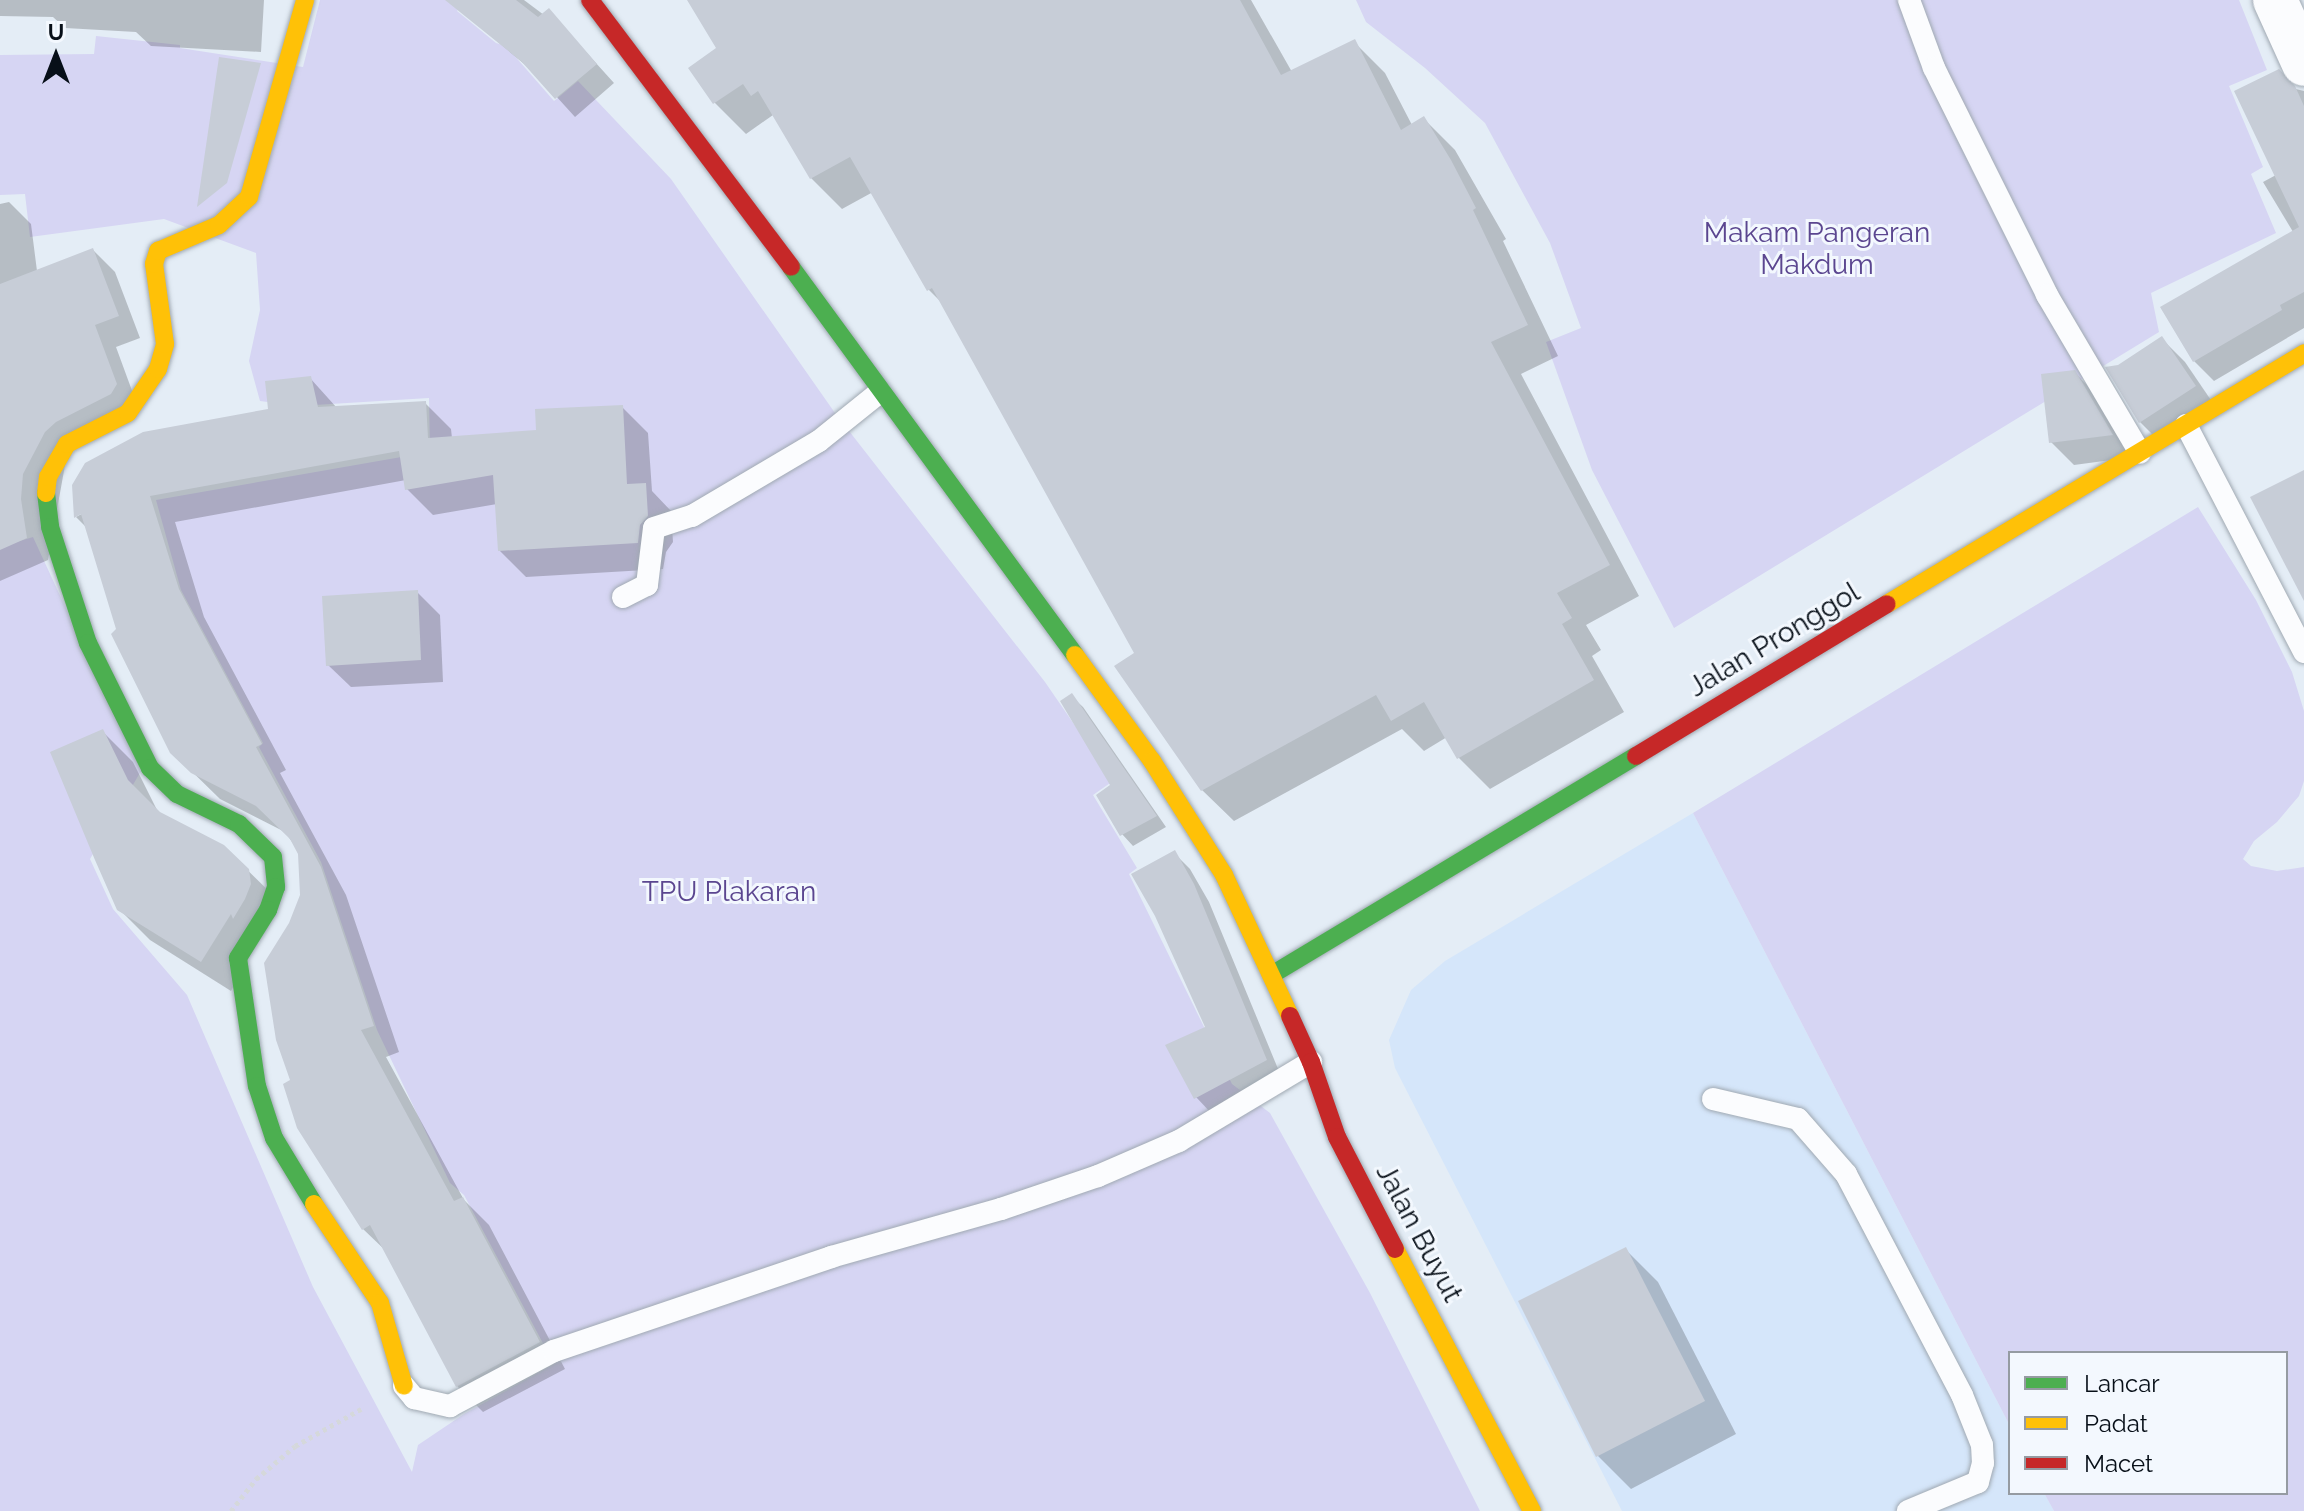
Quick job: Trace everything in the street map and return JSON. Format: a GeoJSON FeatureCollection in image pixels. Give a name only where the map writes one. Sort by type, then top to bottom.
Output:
{"type":"FeatureCollection","features":[{"type":"Feature","properties":{"kind":"street"},"geometry":{"type":"LineString","coordinates":[[305,0],[249,197],[219,225],[158,251],[154,264],[165,344],[158,369],[147,390],[128,413],[67,444],[48,477],[46,496],[50,527],[88,643],[150,768],[177,794],[239,824],[273,857],[276,887],[268,910],[238,958],[257,1086],[274,1138],[380,1303],[404,1386]]}},
{"type":"Feature","properties":{"kind":"street"},"geometry":{"type":"LineString","coordinates":[[2275,0],[2304,64]]}},
{"type":"Feature","properties":{"kind":"street","name":"Jalan Buyut"},"geometry":{"type":"LineString","coordinates":[[606,11],[880,392],[1152,761],[1224,875],[1273,974],[1311,1062],[1337,1137],[1532,1511]]}},
{"type":"Feature","properties":{"kind":"street","name":"Jalan Pronggol"},"geometry":{"type":"LineString","coordinates":[[1273,974],[2304,353]]}},
{"type":"Feature","properties":{"kind":"lane"},"geometry":{"type":"LineString","coordinates":[[1909,0],[1934,68],[2047,295],[2140,453]]}},
{"type":"Feature","properties":{"kind":"lane"},"geometry":{"type":"LineString","coordinates":[[623,597],[647,585],[654,528],[692,516],[819,441],[880,392]]}},
{"type":"Feature","properties":{"kind":"lane"},"geometry":{"type":"LineString","coordinates":[[2186,425],[2304,652]]}},
{"type":"Feature","properties":{"kind":"lane"},"geometry":{"type":"LineString","coordinates":[[404,1386],[414,1398],[450,1406],[554,1351],[831,1257],[1001,1209],[1098,1176],[1179,1141],[1311,1062]]}},
{"type":"Feature","properties":{"kind":"lane"},"geometry":{"type":"LineString","coordinates":[[1713,1099],[1798,1119],[1846,1174],[1962,1395],[1982,1445],[1983,1463],[1978,1482],[1908,1511]]}},
{"type":"Feature","properties":{"kind":"path"},"geometry":{"type":"LineString","coordinates":[[231,1511],[256,1479],[295,1446],[404,1386]]}},
{"type":"Feature","properties":{"kind":"shaded area"},"geometry":{"type":"Polygon","coordinates":[[[1693,813],[2008,1422],[2008,1495],[2045,1495],[2054,1511],[1622,1511],[1395,1068],[1389,1040],[1411,990],[1445,961],[1693,813]]]}},
{"type":"Feature","properties":{"kind":"green space","name":"TPU Plakaran"},"geometry":{"type":"Polygon","coordinates":[[[320,0],[465,0],[457,11],[496,43],[506,46],[554,101],[578,81],[671,179],[835,413],[1045,682],[1113,781],[1093,795],[1137,868],[1129,874],[1232,1084],[1270,1113],[1370,1293],[1480,1511],[0,1511],[0,547],[33,537],[141,771],[90,859],[113,909],[187,995],[313,1287],[412,1472],[418,1445],[464,1414],[554,1364],[464,1195],[450,1183],[377,1030],[321,862],[259,747],[263,743],[181,590],[156,500],[430,452],[429,398],[298,406],[260,401],[249,361],[260,310],[256,253],[164,219],[30,237],[25,194],[0,195],[0,55],[94,54],[96,36],[180,45],[180,48],[303,67],[320,0]]]}},
{"type":"Feature","properties":{"kind":"green space","name":"Makam Pangeran Makdum"},"geometry":{"type":"Polygon","coordinates":[[[1356,0],[2239,0],[2267,70],[2229,86],[2263,167],[2251,174],[2276,233],[2151,293],[2159,332],[1674,628],[1592,470],[1546,342],[1581,328],[1550,243],[1485,123],[1425,68],[1366,22],[1356,0]]]}},
{"type":"Feature","properties":{"kind":"green space"},"geometry":{"type":"Polygon","coordinates":[[[2198,507],[2256,600],[2292,672],[2304,711],[2304,781],[2299,796],[2277,822],[2254,841],[2243,859],[2251,866],[2277,871],[2304,867],[2304,1511],[2054,1511],[2045,1495],[2288,1495],[2288,1351],[2008,1351],[2008,1422],[1693,813],[2198,507]]]}},
{"type":"Feature","properties":{"kind":"building"},"geometry":{"type":"Polygon","coordinates":[[[445,0],[516,0],[538,17],[549,8],[597,64],[555,99],[522,62],[445,0]]]}},
{"type":"Feature","properties":{"kind":"building"},"geometry":{"type":"Polygon","coordinates":[[[687,0],[1240,0],[1281,75],[1355,39],[1401,130],[1424,116],[1451,160],[1528,325],[1491,342],[1610,565],[1557,593],[1572,618],[1562,624],[1594,680],[1457,759],[1424,702],[1391,721],[1376,695],[1201,791],[1114,666],[1134,653],[932,288],[927,291],[850,157],[810,179],[758,91],[751,96],[743,84],[713,104],[688,68],[716,48],[687,0]]]}},
{"type":"Feature","properties":{"kind":"building"},"geometry":{"type":"Polygon","coordinates":[[[219,57],[261,63],[227,183],[197,207],[219,57]]]}},
{"type":"Feature","properties":{"kind":"building"},"geometry":{"type":"Polygon","coordinates":[[[2279,69],[2295,86],[2304,106],[2304,292],[2280,305],[2282,310],[2193,362],[2160,307],[2299,227],[2234,91],[2279,69]]]}},
{"type":"Feature","properties":{"kind":"building"},"geometry":{"type":"Polygon","coordinates":[[[93,248],[119,316],[95,325],[117,384],[111,394],[56,422],[45,432],[23,474],[21,499],[27,538],[0,550],[0,284],[93,248]]]}},
{"type":"Feature","properties":{"kind":"building"},"geometry":{"type":"Polygon","coordinates":[[[2162,336],[2196,386],[2139,423],[2105,367],[2118,365],[2162,336]]]}},
{"type":"Feature","properties":{"kind":"building"},"geometry":{"type":"Polygon","coordinates":[[[2075,370],[2113,435],[2049,443],[2041,374],[2075,370]]]}},
{"type":"Feature","properties":{"kind":"building"},"geometry":{"type":"Polygon","coordinates":[[[311,376],[318,407],[426,401],[428,438],[536,430],[535,409],[623,405],[627,484],[646,483],[648,516],[640,525],[638,543],[498,551],[493,475],[405,490],[399,451],[150,496],[179,589],[262,744],[256,747],[321,867],[374,1026],[361,1030],[454,1201],[463,1197],[540,1342],[456,1387],[370,1225],[362,1230],[297,1128],[283,1084],[290,1080],[276,1040],[264,963],[289,923],[300,895],[298,854],[290,839],[256,806],[191,773],[170,753],[111,634],[116,629],[81,514],[74,518],[72,485],[85,463],[143,432],[268,409],[265,381],[311,376]]]}},
{"type":"Feature","properties":{"kind":"building"},"geometry":{"type":"Polygon","coordinates":[[[2304,470],[2304,601],[2250,497],[2304,470]]]}},
{"type":"Feature","properties":{"kind":"building"},"geometry":{"type":"Polygon","coordinates":[[[418,590],[421,660],[326,666],[322,596],[418,590]]]}},
{"type":"Feature","properties":{"kind":"building"},"geometry":{"type":"Polygon","coordinates":[[[1072,693],[1157,816],[1120,836],[1096,795],[1110,785],[1060,701],[1072,693]]]}},
{"type":"Feature","properties":{"kind":"building"},"geometry":{"type":"Polygon","coordinates":[[[103,729],[128,780],[160,812],[224,845],[249,869],[251,884],[245,899],[233,919],[231,914],[201,962],[117,910],[95,860],[50,752],[103,729]]]}},
{"type":"Feature","properties":{"kind":"building"},"geometry":{"type":"Polygon","coordinates":[[[1175,850],[1194,884],[1267,1060],[1194,1099],[1165,1045],[1205,1027],[1155,916],[1131,874],[1175,850]]]}},
{"type":"Feature","properties":{"kind":"building"},"geometry":{"type":"Polygon","coordinates":[[[1626,1247],[1705,1401],[1596,1457],[1518,1301],[1626,1247]]]}},
{"type":"Feature","properties":{"kind":"traffic: fast"},"geometry":{"type":"LineString","coordinates":[[791,267],[1075,655]]}},
{"type":"Feature","properties":{"kind":"traffic: fast"},"geometry":{"type":"LineString","coordinates":[[46,493],[50,527],[88,643],[150,768],[177,794],[239,824],[273,857],[276,887],[268,910],[238,958],[257,1086],[274,1138],[314,1204]]}},
{"type":"Feature","properties":{"kind":"traffic: fast"},"geometry":{"type":"LineString","coordinates":[[1273,974],[1636,756]]}},
{"type":"Feature","properties":{"kind":"traffic: slow"},"geometry":{"type":"LineString","coordinates":[[46,493],[48,477],[67,444],[128,413],[158,369],[165,344],[154,264],[158,251],[219,225],[249,197],[305,0]]}},
{"type":"Feature","properties":{"kind":"traffic: slow"},"geometry":{"type":"LineString","coordinates":[[1887,604],[2304,353]]}},
{"type":"Feature","properties":{"kind":"traffic: slow"},"geometry":{"type":"LineString","coordinates":[[1075,655],[1152,761],[1224,875],[1290,1016]]}},
{"type":"Feature","properties":{"kind":"traffic: slow"},"geometry":{"type":"LineString","coordinates":[[314,1204],[380,1303],[404,1386]]}},
{"type":"Feature","properties":{"kind":"traffic: slow"},"geometry":{"type":"LineString","coordinates":[[1395,1249],[1532,1511]]}},
{"type":"Feature","properties":{"kind":"traffic: jam"},"geometry":{"type":"LineString","coordinates":[[590,0],[791,267]]}},
{"type":"Feature","properties":{"kind":"traffic: jam"},"geometry":{"type":"LineString","coordinates":[[1636,756],[1887,604]]}},
{"type":"Feature","properties":{"kind":"traffic: jam"},"geometry":{"type":"LineString","coordinates":[[1290,1016],[1311,1062],[1337,1137],[1395,1249]]}}]}
